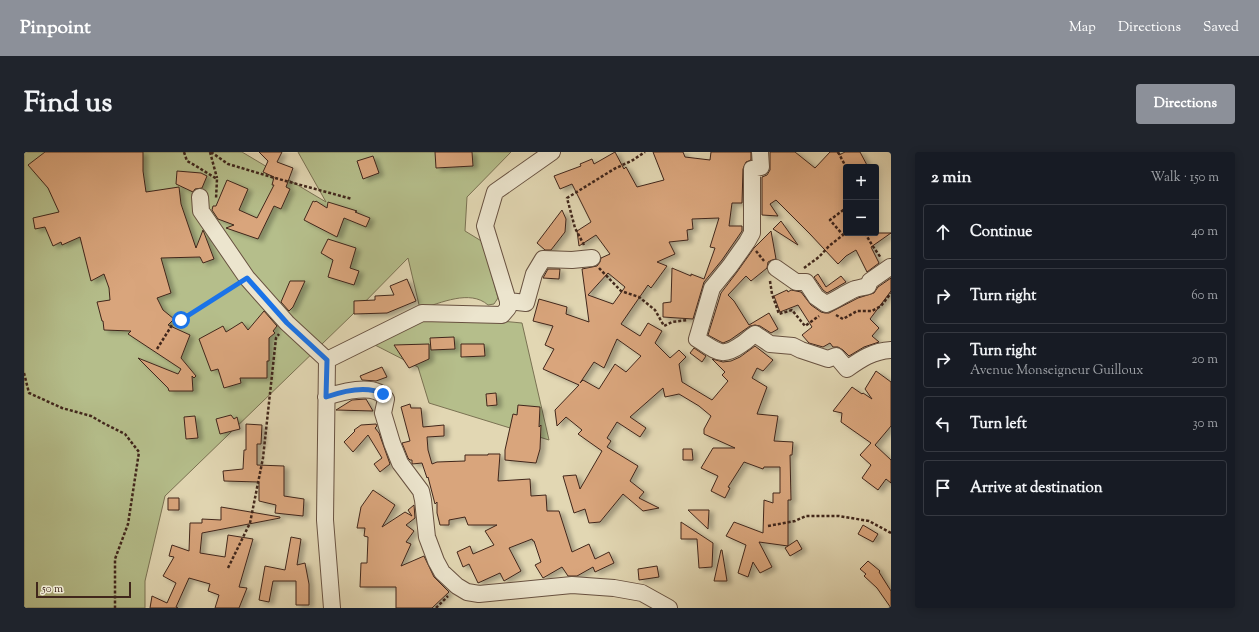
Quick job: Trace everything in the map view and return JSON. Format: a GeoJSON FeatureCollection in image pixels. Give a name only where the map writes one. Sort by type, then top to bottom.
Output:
{"type":"FeatureCollection","features":[{"type":"Feature","properties":{"kind":"street"},"geometry":{"type":"LineString","coordinates":[[327,360],[422,313],[502,315],[508,308],[508,300],[485,226],[495,192],[552,152]]}},
{"type":"Feature","properties":{"kind":"street"},"geometry":{"type":"LineString","coordinates":[[760,152],[761,167],[752,169],[752,233],[730,266],[712,288],[697,338],[721,353],[730,352],[755,334],[770,344],[793,346],[828,359],[836,356],[847,369],[863,358],[883,350],[891,350]]}},
{"type":"Feature","properties":{"kind":"street"},"geometry":{"type":"LineString","coordinates":[[200,197],[201,211],[247,278],[287,323],[327,360],[325,520],[332,608]]}},
{"type":"Feature","properties":{"kind":"street"},"geometry":{"type":"LineString","coordinates":[[508,300],[526,303],[534,274],[543,259],[572,260],[592,258]]}},
{"type":"Feature","properties":{"kind":"street"},"geometry":{"type":"LineString","coordinates":[[776,268],[796,282],[806,282],[816,297],[826,304],[836,301],[856,289],[868,286],[870,281],[890,267]]}},
{"type":"Feature","properties":{"kind":"street"},"geometry":{"type":"LineString","coordinates":[[326,397],[342,392],[363,390],[378,391],[383,394],[386,399],[383,413],[400,463],[421,491],[427,537],[436,561],[442,572],[462,589],[467,592],[479,594],[572,585],[614,588],[642,593],[669,608]]}},
{"type":"Feature","properties":{"kind":"path"},"geometry":{"type":"LineString","coordinates":[[184,152],[187,161],[206,172]]}},
{"type":"Feature","properties":{"kind":"path"},"geometry":{"type":"LineString","coordinates":[[210,152],[217,179]]}},
{"type":"Feature","properties":{"kind":"path"},"geometry":{"type":"LineString","coordinates":[[210,152],[228,164],[352,199]]}},
{"type":"Feature","properties":{"kind":"path"},"geometry":{"type":"LineString","coordinates":[[645,152],[567,198],[575,228],[603,274],[621,291],[639,296],[655,310],[664,326],[672,322],[684,320],[702,321]]}},
{"type":"Feature","properties":{"kind":"path"},"geometry":{"type":"LineString","coordinates":[[838,152],[844,164]]}},
{"type":"Feature","properties":{"kind":"path"},"geometry":{"type":"LineString","coordinates":[[796,282],[804,268],[819,257],[829,246],[843,235],[830,220],[843,210]]}},
{"type":"Feature","properties":{"kind":"path"},"geometry":{"type":"LineString","coordinates":[[867,236],[879,253],[885,265],[890,267]]}},
{"type":"Feature","properties":{"kind":"path"},"geometry":{"type":"LineString","coordinates":[[157,349],[172,325],[247,278]]}},
{"type":"Feature","properties":{"kind":"path"},"geometry":{"type":"LineString","coordinates":[[228,568],[250,523],[263,458],[276,338],[287,323]]}},
{"type":"Feature","properties":{"kind":"path"},"geometry":{"type":"LineString","coordinates":[[24,373],[29,393],[62,408],[91,416],[125,434],[139,452],[128,524],[115,559],[115,608]]}},
{"type":"Feature","properties":{"kind":"path"},"geometry":{"type":"LineString","coordinates":[[768,526],[795,521],[806,516],[839,516],[869,521],[891,533]]}},
{"type":"Feature","properties":{"kind":"green space"},"geometry":{"type":"Polygon","coordinates":[[[24,152],[242,152],[326,202],[298,152],[511,152],[467,197],[465,231],[483,242],[498,298],[494,304],[488,305],[481,300],[464,298],[446,301],[420,309],[408,258],[353,314],[165,496],[145,581],[145,608],[24,608],[24,152]]]}},
{"type":"Feature","properties":{"kind":"green space"},"geometry":{"type":"Polygon","coordinates":[[[421,318],[469,318],[522,323],[549,440],[429,403],[418,367],[375,345],[421,318]]]}},
{"type":"Feature","properties":{"kind":"building"},"geometry":{"type":"Polygon","coordinates":[[[45,152],[143,152],[143,171],[146,192],[179,187],[181,204],[196,248],[203,230],[214,259],[203,263],[200,257],[161,258],[171,293],[157,298],[163,310],[174,319],[168,325],[190,335],[181,358],[196,376],[194,378],[192,376],[193,391],[169,391],[168,388],[138,358],[178,374],[181,369],[128,334],[131,331],[104,330],[103,321],[97,302],[110,300],[109,288],[104,274],[91,281],[80,237],[62,245],[61,242],[53,246],[45,227],[35,229],[33,218],[59,212],[48,188],[28,165],[45,152]]]}},
{"type":"Feature","properties":{"kind":"building"},"geometry":{"type":"Polygon","coordinates":[[[259,152],[282,152],[277,162],[293,168],[286,187],[290,189],[281,209],[274,206],[258,239],[226,228],[234,225],[218,219],[212,210],[213,206],[216,206],[227,180],[248,189],[239,210],[257,218],[274,185],[272,185],[274,177],[263,172],[268,161],[259,152]]]}},
{"type":"Feature","properties":{"kind":"building"},"geometry":{"type":"Polygon","coordinates":[[[435,152],[472,152],[473,166],[436,168],[435,152]]]}},
{"type":"Feature","properties":{"kind":"building"},"geometry":{"type":"Polygon","coordinates":[[[615,152],[624,169],[626,167],[637,187],[664,180],[653,152],[683,152],[685,157],[710,160],[711,152],[751,152],[751,160],[746,162],[743,169],[742,203],[732,203],[729,226],[742,226],[742,231],[722,260],[704,282],[693,319],[663,317],[663,303],[671,302],[672,268],[691,276],[691,274],[704,279],[715,248],[710,247],[719,218],[692,219],[693,229],[687,230],[688,240],[669,242],[675,254],[657,262],[667,266],[651,288],[648,285],[621,324],[640,336],[648,323],[662,331],[655,343],[670,358],[679,350],[686,357],[679,364],[682,382],[712,400],[728,381],[722,375],[725,372],[712,359],[723,362],[731,361],[740,357],[755,346],[773,360],[763,371],[757,368],[752,378],[767,387],[757,414],[778,416],[774,441],[793,442],[792,455],[790,455],[791,500],[788,500],[788,546],[759,542],[772,567],[760,573],[753,562],[748,577],[738,573],[746,545],[726,536],[734,522],[763,533],[764,500],[773,503],[773,493],[780,493],[780,467],[764,467],[763,469],[744,462],[728,487],[730,488],[725,498],[711,491],[718,476],[701,468],[713,448],[735,448],[704,434],[704,429],[711,416],[699,406],[679,394],[665,397],[663,388],[630,417],[646,428],[640,437],[617,422],[607,438],[611,441],[607,447],[638,466],[630,481],[644,492],[639,498],[659,508],[643,511],[623,494],[600,522],[589,523],[585,509],[574,513],[563,476],[576,475],[580,489],[602,451],[578,434],[582,430],[566,417],[557,426],[555,410],[579,385],[543,369],[554,349],[545,345],[553,326],[533,321],[539,299],[567,307],[566,314],[589,322],[582,269],[597,266],[601,258],[610,254],[596,235],[579,246],[577,231],[591,222],[572,184],[560,189],[554,176],[581,166],[580,164],[592,159],[594,164],[615,152]],[[608,273],[588,295],[613,304],[625,287],[608,273]],[[617,339],[604,368],[594,362],[580,383],[583,380],[599,389],[615,364],[626,372],[641,356],[617,339]]]}},
{"type":"Feature","properties":{"kind":"building"},"geometry":{"type":"Polygon","coordinates":[[[770,152],[795,152],[815,168],[830,152],[837,152],[839,155],[845,152],[860,152],[866,164],[843,164],[843,236],[879,236],[879,233],[891,233],[871,247],[879,263],[867,272],[856,250],[846,256],[838,264],[776,200],[770,204],[778,216],[762,215],[762,177],[767,175],[770,170],[770,152]]]}},
{"type":"Feature","properties":{"kind":"building"},"geometry":{"type":"Polygon","coordinates":[[[373,156],[379,173],[363,179],[357,161],[373,156]]]}},
{"type":"Feature","properties":{"kind":"building"},"geometry":{"type":"Polygon","coordinates":[[[177,171],[201,173],[207,176],[202,188],[195,189],[193,192],[176,184],[177,171]]]}},
{"type":"Feature","properties":{"kind":"building"},"geometry":{"type":"Polygon","coordinates":[[[313,201],[316,201],[327,208],[328,202],[357,211],[355,212],[370,218],[366,227],[344,218],[337,237],[304,220],[313,201]]]}},
{"type":"Feature","properties":{"kind":"building"},"geometry":{"type":"Polygon","coordinates":[[[562,210],[566,219],[565,232],[551,250],[545,250],[537,243],[562,210]]]}},
{"type":"Feature","properties":{"kind":"building"},"geometry":{"type":"Polygon","coordinates":[[[781,221],[798,245],[773,229],[781,221]]]}},
{"type":"Feature","properties":{"kind":"building"},"geometry":{"type":"Polygon","coordinates":[[[771,231],[776,259],[768,262],[767,268],[751,281],[746,276],[728,295],[734,301],[749,325],[769,313],[778,329],[771,333],[760,326],[750,326],[723,343],[708,335],[721,293],[754,248],[771,231]]]}},
{"type":"Feature","properties":{"kind":"building"},"geometry":{"type":"Polygon","coordinates":[[[328,239],[356,248],[350,268],[359,271],[354,285],[328,277],[333,260],[321,253],[328,239]]]}},
{"type":"Feature","properties":{"kind":"building"},"geometry":{"type":"Polygon","coordinates":[[[548,269],[560,269],[559,279],[543,278],[548,269]]]}},
{"type":"Feature","properties":{"kind":"building"},"geometry":{"type":"Polygon","coordinates":[[[818,274],[826,287],[841,276],[846,282],[827,293],[823,290],[814,277],[818,274]]]}},
{"type":"Feature","properties":{"kind":"building"},"geometry":{"type":"Polygon","coordinates":[[[891,278],[891,291],[870,319],[879,328],[872,336],[879,342],[864,347],[849,356],[838,347],[833,347],[830,343],[823,347],[809,343],[802,335],[812,327],[798,305],[780,312],[774,296],[787,290],[788,292],[791,290],[801,292],[811,305],[821,312],[829,313],[858,298],[874,293],[878,287],[891,278]]]}},
{"type":"Feature","properties":{"kind":"building"},"geometry":{"type":"Polygon","coordinates":[[[407,279],[416,301],[387,313],[354,314],[354,301],[375,300],[375,296],[394,295],[390,286],[407,279]]]}},
{"type":"Feature","properties":{"kind":"building"},"geometry":{"type":"Polygon","coordinates":[[[290,281],[305,281],[293,307],[289,311],[281,302],[290,281]]]}},
{"type":"Feature","properties":{"kind":"building"},"geometry":{"type":"Polygon","coordinates":[[[264,311],[277,326],[273,331],[275,333],[269,338],[267,378],[240,378],[241,383],[224,388],[218,369],[211,371],[199,339],[223,326],[226,332],[242,322],[248,330],[264,311]]]}},
{"type":"Feature","properties":{"kind":"building"},"geometry":{"type":"Polygon","coordinates":[[[454,337],[455,349],[431,350],[430,338],[454,337]]]}},
{"type":"Feature","properties":{"kind":"building"},"geometry":{"type":"Polygon","coordinates":[[[429,344],[429,359],[409,368],[394,345],[429,344]]]}},
{"type":"Feature","properties":{"kind":"building"},"geometry":{"type":"Polygon","coordinates":[[[461,344],[484,344],[485,356],[461,357],[461,344]]]}},
{"type":"Feature","properties":{"kind":"building"},"geometry":{"type":"Polygon","coordinates":[[[694,348],[706,356],[702,362],[690,353],[694,348]]]}},
{"type":"Feature","properties":{"kind":"building"},"geometry":{"type":"Polygon","coordinates":[[[382,367],[387,377],[376,381],[362,380],[360,376],[382,367]]]}},
{"type":"Feature","properties":{"kind":"building"},"geometry":{"type":"Polygon","coordinates":[[[876,371],[891,382],[891,426],[875,445],[891,460],[891,483],[886,479],[878,490],[862,478],[871,465],[860,455],[871,443],[841,422],[842,413],[833,411],[852,387],[872,399],[865,389],[876,371]]]}},
{"type":"Feature","properties":{"kind":"building"},"geometry":{"type":"Polygon","coordinates":[[[496,393],[497,405],[487,406],[486,394],[496,393]]]}},
{"type":"Feature","properties":{"kind":"building"},"geometry":{"type":"Polygon","coordinates":[[[366,399],[373,411],[336,410],[352,400],[366,399]]]}},
{"type":"Feature","properties":{"kind":"building"},"geometry":{"type":"Polygon","coordinates":[[[410,404],[411,408],[421,408],[423,427],[444,425],[444,436],[427,437],[428,450],[432,464],[437,462],[465,461],[465,455],[500,454],[498,481],[530,479],[531,496],[546,495],[547,511],[559,511],[572,552],[589,544],[595,559],[609,552],[614,563],[595,572],[593,567],[577,576],[568,576],[562,567],[543,578],[535,565],[541,562],[532,539],[509,548],[521,571],[504,581],[500,573],[478,583],[469,564],[463,567],[457,552],[470,546],[473,554],[494,545],[485,531],[497,525],[468,525],[465,517],[449,520],[449,525],[440,525],[437,513],[437,502],[435,504],[428,477],[427,478],[422,463],[412,464],[412,460],[408,458],[402,443],[410,441],[401,407],[410,404]]]}},
{"type":"Feature","properties":{"kind":"building"},"geometry":{"type":"Polygon","coordinates":[[[518,405],[540,407],[540,449],[536,463],[505,460],[505,450],[513,414],[517,415],[518,405]]]}},
{"type":"Feature","properties":{"kind":"building"},"geometry":{"type":"Polygon","coordinates":[[[231,415],[234,419],[237,417],[240,429],[220,434],[216,419],[231,415]]]}},
{"type":"Feature","properties":{"kind":"building"},"geometry":{"type":"Polygon","coordinates":[[[195,416],[198,438],[186,439],[184,417],[195,416]]]}},
{"type":"Feature","properties":{"kind":"building"},"geometry":{"type":"Polygon","coordinates":[[[246,424],[262,425],[261,444],[257,444],[257,465],[284,466],[284,496],[304,499],[303,516],[275,513],[276,505],[259,501],[259,482],[224,481],[223,471],[243,469],[244,450],[246,450],[246,424]]]}},
{"type":"Feature","properties":{"kind":"building"},"geometry":{"type":"Polygon","coordinates":[[[376,424],[377,426],[375,428],[379,433],[390,464],[380,472],[374,464],[382,458],[368,435],[353,452],[344,442],[355,431],[354,430],[361,425],[376,424]]]}},
{"type":"Feature","properties":{"kind":"building"},"geometry":{"type":"Polygon","coordinates":[[[683,449],[692,449],[693,460],[683,460],[683,449]]]}},
{"type":"Feature","properties":{"kind":"building"},"geometry":{"type":"Polygon","coordinates":[[[373,490],[395,505],[382,527],[405,512],[412,516],[408,510],[414,505],[415,518],[406,525],[414,531],[406,542],[411,544],[401,566],[424,556],[434,577],[449,592],[432,608],[396,608],[396,587],[360,587],[361,563],[367,563],[368,537],[364,536],[365,528],[357,528],[361,507],[373,490]]]}},
{"type":"Feature","properties":{"kind":"building"},"geometry":{"type":"Polygon","coordinates":[[[168,498],[179,498],[179,510],[168,510],[168,498]]]}},
{"type":"Feature","properties":{"kind":"building"},"geometry":{"type":"Polygon","coordinates":[[[221,507],[280,517],[202,533],[200,553],[225,557],[228,535],[253,539],[239,587],[247,588],[239,608],[215,608],[219,595],[208,591],[210,584],[189,578],[176,607],[178,608],[150,608],[152,596],[167,603],[176,583],[163,576],[174,557],[169,556],[172,545],[189,551],[190,523],[202,523],[202,519],[221,520],[221,507]]]}},
{"type":"Feature","properties":{"kind":"building"},"geometry":{"type":"Polygon","coordinates":[[[688,510],[709,510],[708,529],[688,510]]]}},
{"type":"Feature","properties":{"kind":"building"},"geometry":{"type":"Polygon","coordinates":[[[681,522],[713,543],[712,567],[699,568],[697,539],[681,539],[681,522]]]}},
{"type":"Feature","properties":{"kind":"building"},"geometry":{"type":"Polygon","coordinates":[[[863,525],[878,534],[873,542],[858,534],[863,525]]]}},
{"type":"Feature","properties":{"kind":"building"},"geometry":{"type":"Polygon","coordinates":[[[291,537],[301,539],[297,565],[305,563],[309,584],[309,605],[296,605],[296,581],[273,581],[269,602],[259,600],[265,566],[285,570],[291,537]]]}},
{"type":"Feature","properties":{"kind":"building"},"geometry":{"type":"Polygon","coordinates":[[[797,540],[802,549],[790,556],[785,548],[797,540]]]}},
{"type":"Feature","properties":{"kind":"building"},"geometry":{"type":"Polygon","coordinates":[[[721,550],[727,581],[714,581],[721,550]]]}},
{"type":"Feature","properties":{"kind":"building"},"geometry":{"type":"Polygon","coordinates":[[[868,561],[880,571],[879,572],[891,591],[891,608],[877,588],[864,576],[866,574],[860,569],[868,561]]]}},
{"type":"Feature","properties":{"kind":"building"},"geometry":{"type":"Polygon","coordinates":[[[657,566],[659,577],[639,580],[638,569],[657,566]]]}},
{"type":"Feature","properties":{"kind":"route"},"geometry":{"type":"LineString","coordinates":[[181,320],[247,278],[287,323],[327,360],[326,397],[342,392],[363,390],[378,391],[383,394]]}}]}
